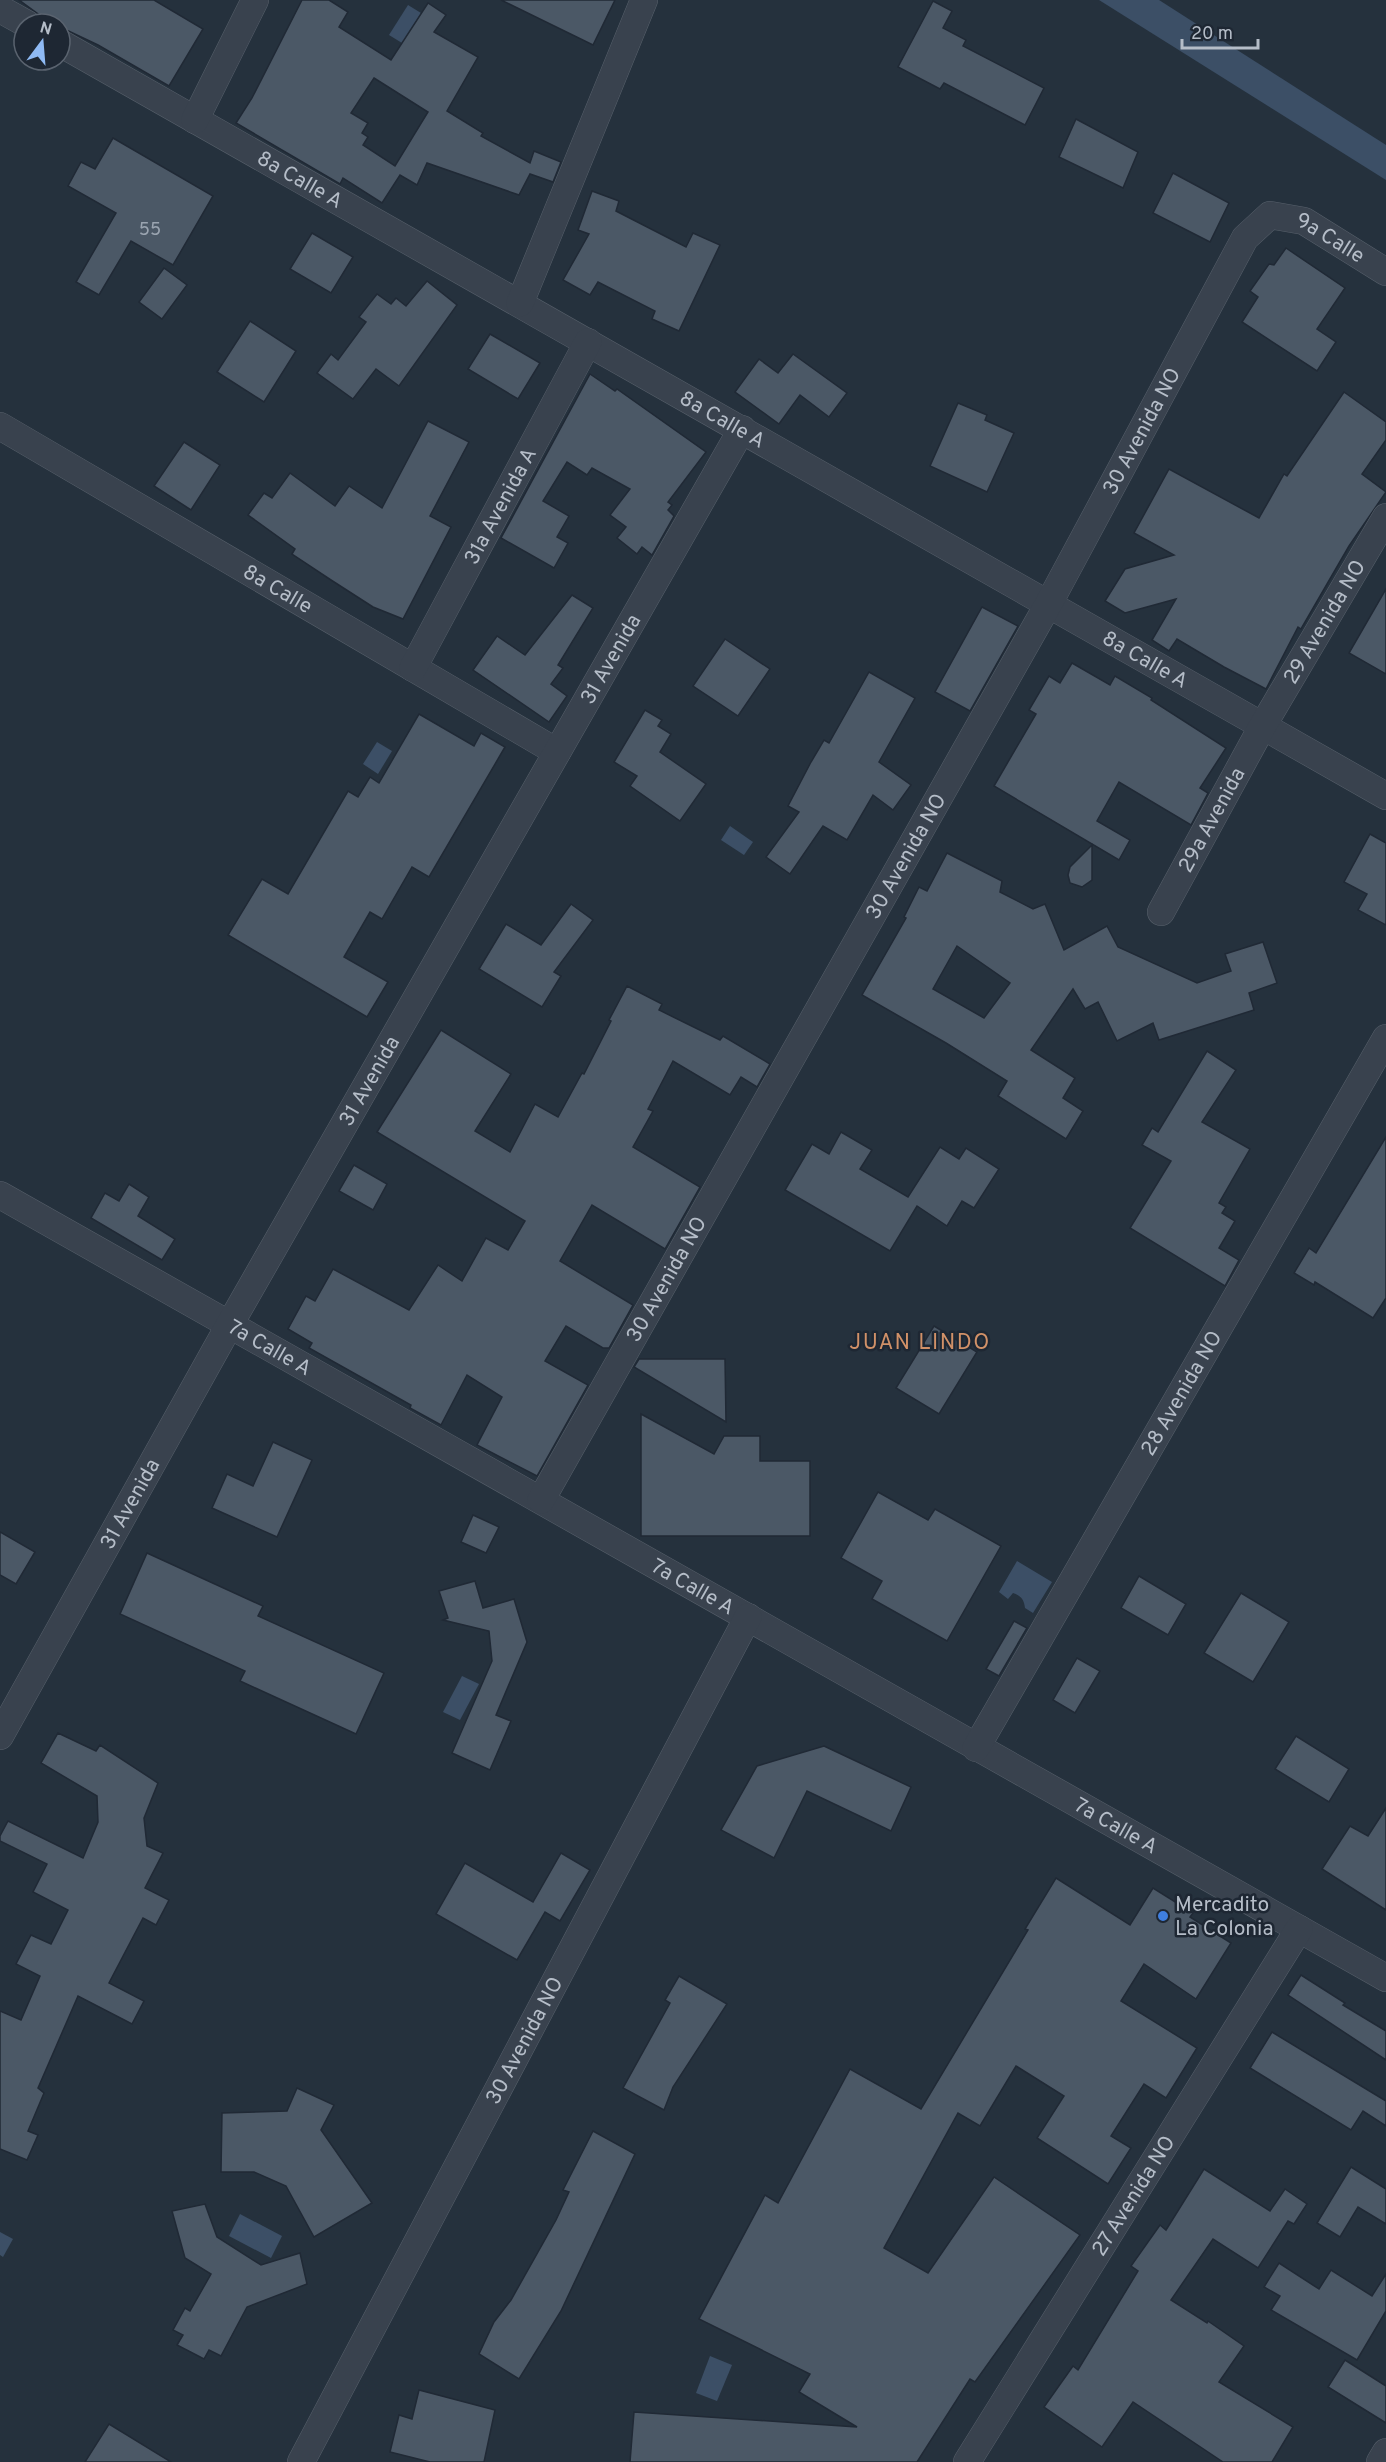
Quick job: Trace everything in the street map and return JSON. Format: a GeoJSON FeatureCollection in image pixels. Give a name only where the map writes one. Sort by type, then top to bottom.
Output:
{"type":"FeatureCollection","features":[{"type":"Feature","properties":{"kind":"street"},"geometry":{"type":"LineString","coordinates":[[195,120],[255,0]]}},
{"type":"Feature","properties":{"kind":"street"},"geometry":{"type":"LineString","coordinates":[[520,303],[644,0]]}},
{"type":"Feature","properties":{"kind":"street","name":"8a Calle A"},"geometry":{"type":"LineString","coordinates":[[72,50],[1386,796]]}},
{"type":"Feature","properties":{"kind":"street","name":"9a Calle"},"geometry":{"type":"LineString","coordinates":[[1270,215],[1304,221],[1386,272]]}},
{"type":"Feature","properties":{"kind":"street","name":"30 Avenida NO"},"geometry":{"type":"LineString","coordinates":[[541,1500],[1049,603],[1245,238],[1270,215]]}},
{"type":"Feature","properties":{"kind":"street","name":"31a Avenida A"},"geometry":{"type":"LineString","coordinates":[[413,669],[588,342]]}},
{"type":"Feature","properties":{"kind":"street","name":"8a Calle"},"geometry":{"type":"LineString","coordinates":[[0,426],[557,752]]}},
{"type":"Feature","properties":{"kind":"street","name":"31 Avenida"},"geometry":{"type":"LineString","coordinates":[[0,1736],[230,1324],[742,429]]}},
{"type":"Feature","properties":{"kind":"street","name":"29 Avenida NO"},"geometry":{"type":"LineString","coordinates":[[1262,727],[1386,517]]}},
{"type":"Feature","properties":{"kind":"street","name":"29a Avenida"},"geometry":{"type":"LineString","coordinates":[[1161,912],[1262,727]]}},
{"type":"Feature","properties":{"kind":"street","name":"28 Avenida NO"},"geometry":{"type":"LineString","coordinates":[[976,1748],[1386,1038]]}},
{"type":"Feature","properties":{"kind":"street","name":"7a Calle A"},"geometry":{"type":"LineString","coordinates":[[0,1195],[1386,1978]]}},
{"type":"Feature","properties":{"kind":"street","name":"30 Avenida NO"},"geometry":{"type":"LineString","coordinates":[[301,2462],[748,1617]]}},
{"type":"Feature","properties":{"kind":"street","name":"27 Avenida NO"},"geometry":{"type":"LineString","coordinates":[[967,2462],[1299,1929]]}},
{"type":"Feature","properties":{"kind":"street"},"geometry":{"type":"LineString","coordinates":[[1380,2462],[1386,2452]]}},
{"type":"Feature","properties":{"kind":"water"},"geometry":{"type":"Polygon","coordinates":[[[1099,0],[1159,0],[1386,145],[1386,180],[1099,0]]]}},
{"type":"Feature","properties":{"kind":"water"},"geometry":{"type":"Polygon","coordinates":[[[408,5],[421,13],[402,43],[389,35],[408,5]]]}},
{"type":"Feature","properties":{"kind":"water"},"geometry":{"type":"Polygon","coordinates":[[[377,742],[392,751],[378,774],[363,764],[377,742]]]}},
{"type":"Feature","properties":{"kind":"water"},"geometry":{"type":"Polygon","coordinates":[[[730,826],[753,842],[744,855],[721,840],[730,826]]]}},
{"type":"Feature","properties":{"kind":"water"},"geometry":{"type":"Polygon","coordinates":[[[1017,1561],[1052,1582],[1033,1613],[1025,1608],[1023,1600],[1018,1595],[1013,1593],[1008,1599],[999,1592],[1017,1561]]]}},
{"type":"Feature","properties":{"kind":"water"},"geometry":{"type":"Polygon","coordinates":[[[462,1676],[479,1684],[460,1720],[443,1712],[462,1676]]]}},
{"type":"Feature","properties":{"kind":"water"},"geometry":{"type":"Polygon","coordinates":[[[240,2214],[282,2236],[271,2258],[229,2236],[240,2214]]]}},
{"type":"Feature","properties":{"kind":"water"},"geometry":{"type":"Polygon","coordinates":[[[0,2232],[13,2239],[3,2257],[0,2255],[0,2232]]]}},
{"type":"Feature","properties":{"kind":"water"},"geometry":{"type":"Polygon","coordinates":[[[710,2356],[732,2365],[717,2401],[696,2393],[710,2356]]]}},
{"type":"Feature","properties":{"kind":"building"},"geometry":{"type":"Polygon","coordinates":[[[19,0],[154,0],[203,29],[169,86],[72,33],[72,12],[36,12],[19,0]]]}},
{"type":"Feature","properties":{"kind":"building"},"geometry":{"type":"Polygon","coordinates":[[[302,0],[329,0],[348,12],[339,27],[391,60],[428,3],[446,15],[434,32],[478,57],[447,111],[483,133],[481,136],[530,163],[534,151],[561,162],[553,182],[530,174],[519,195],[427,163],[417,185],[400,175],[382,203],[343,178],[340,184],[236,123],[252,98],[302,0]],[[374,78],[351,113],[368,123],[362,133],[368,137],[363,145],[395,166],[428,112],[374,78]]]}},
{"type":"Feature","properties":{"kind":"building"},"geometry":{"type":"Polygon","coordinates":[[[501,0],[615,0],[593,45],[501,0]]]}},
{"type":"Feature","properties":{"kind":"building"},"geometry":{"type":"Polygon","coordinates":[[[933,1],[952,11],[943,28],[966,40],[963,46],[1044,88],[1025,125],[944,83],[940,89],[898,67],[933,1]]]}},
{"type":"Feature","properties":{"kind":"building"},"geometry":{"type":"Polygon","coordinates":[[[1076,119],[1138,152],[1123,188],[1059,157],[1076,119]]]}},
{"type":"Feature","properties":{"kind":"building"},"geometry":{"type":"Polygon","coordinates":[[[113,138],[213,196],[173,265],[131,241],[99,295],[76,282],[116,213],[68,186],[81,162],[95,169],[113,138]]]}},
{"type":"Feature","properties":{"kind":"building"},"geometry":{"type":"Polygon","coordinates":[[[1173,173],[1229,203],[1210,242],[1153,213],[1173,173]]]}},
{"type":"Feature","properties":{"kind":"building"},"geometry":{"type":"Polygon","coordinates":[[[592,191],[619,201],[616,211],[686,247],[693,233],[720,245],[679,331],[652,319],[655,311],[598,282],[590,295],[563,280],[589,234],[578,230],[592,191]]]}},
{"type":"Feature","properties":{"kind":"building"},"geometry":{"type":"Polygon","coordinates":[[[312,233],[353,257],[331,293],[290,269],[312,233]]]}},
{"type":"Feature","properties":{"kind":"building"},"geometry":{"type":"Polygon","coordinates":[[[1286,248],[1345,288],[1317,329],[1336,342],[1317,371],[1242,322],[1258,297],[1250,291],[1269,264],[1274,265],[1286,248]]]}},
{"type":"Feature","properties":{"kind":"building"},"geometry":{"type":"Polygon","coordinates":[[[164,268],[187,285],[162,319],[139,302],[164,268]]]}},
{"type":"Feature","properties":{"kind":"building"},"geometry":{"type":"Polygon","coordinates":[[[427,281],[457,305],[399,386],[376,369],[353,399],[317,373],[331,354],[338,360],[366,322],[359,317],[377,294],[391,304],[396,298],[406,306],[427,281]]]}},
{"type":"Feature","properties":{"kind":"building"},"geometry":{"type":"Polygon","coordinates":[[[250,321],[296,351],[264,402],[217,372],[250,321]]]}},
{"type":"Feature","properties":{"kind":"building"},"geometry":{"type":"Polygon","coordinates":[[[490,334],[540,363],[518,399],[468,369],[490,334]]]}},
{"type":"Feature","properties":{"kind":"building"},"geometry":{"type":"Polygon","coordinates":[[[793,354],[847,393],[829,417],[800,395],[779,424],[735,392],[759,359],[778,373],[793,354]]]}},
{"type":"Feature","properties":{"kind":"building"},"geometry":{"type":"Polygon","coordinates":[[[590,374],[615,391],[617,389],[706,452],[668,502],[672,505],[668,510],[674,516],[652,555],[642,547],[637,554],[617,538],[626,527],[610,515],[630,489],[592,468],[587,475],[567,462],[543,501],[569,516],[557,537],[568,543],[554,568],[501,538],[590,374]]]}},
{"type":"Feature","properties":{"kind":"building"},"geometry":{"type":"Polygon","coordinates":[[[1344,392],[1386,422],[1386,440],[1362,474],[1386,492],[1349,546],[1301,629],[1298,627],[1266,689],[1177,639],[1169,651],[1152,640],[1176,599],[1125,613],[1105,601],[1125,569],[1174,555],[1134,533],[1169,469],[1259,518],[1284,474],[1287,476],[1344,392]]]}},
{"type":"Feature","properties":{"kind":"building"},"geometry":{"type":"Polygon","coordinates":[[[958,403],[987,415],[985,420],[1014,433],[987,492],[930,466],[958,403]]]}},
{"type":"Feature","properties":{"kind":"building"},"geometry":{"type":"Polygon","coordinates":[[[428,421],[469,442],[430,516],[451,527],[403,619],[373,607],[292,554],[295,549],[248,515],[264,493],[272,498],[290,473],[335,506],[349,486],[382,508],[428,421]]]}},
{"type":"Feature","properties":{"kind":"building"},"geometry":{"type":"Polygon","coordinates":[[[184,442],[220,465],[191,510],[154,486],[184,442]]]}},
{"type":"Feature","properties":{"kind":"building"},"geometry":{"type":"Polygon","coordinates":[[[1386,589],[1386,674],[1349,653],[1386,589]]]}},
{"type":"Feature","properties":{"kind":"building"},"geometry":{"type":"Polygon","coordinates":[[[572,595],[593,608],[558,665],[563,668],[551,684],[567,696],[549,722],[473,670],[497,636],[525,655],[572,595]]]}},
{"type":"Feature","properties":{"kind":"building"},"geometry":{"type":"Polygon","coordinates":[[[982,607],[1018,626],[970,711],[935,692],[982,607]]]}},
{"type":"Feature","properties":{"kind":"building"},"geometry":{"type":"Polygon","coordinates":[[[725,639],[770,669],[738,716],[693,686],[725,639]]]}},
{"type":"Feature","properties":{"kind":"building"},"geometry":{"type":"Polygon","coordinates":[[[1072,663],[1110,685],[1115,676],[1226,748],[1200,788],[1208,793],[1191,825],[1119,782],[1097,821],[1130,840],[1119,860],[994,786],[1036,714],[1029,710],[1049,676],[1060,683],[1072,663]]]}},
{"type":"Feature","properties":{"kind":"building"},"geometry":{"type":"Polygon","coordinates":[[[869,672],[915,698],[879,762],[911,785],[893,810],[873,795],[847,840],[823,826],[790,874],[766,857],[799,812],[788,806],[824,740],[829,743],[869,672]]]}},
{"type":"Feature","properties":{"kind":"building"},"geometry":{"type":"Polygon","coordinates":[[[645,710],[662,720],[658,726],[671,734],[660,752],[706,784],[680,821],[630,786],[637,776],[614,762],[645,710]]]}},
{"type":"Feature","properties":{"kind":"building"},"geometry":{"type":"Polygon","coordinates":[[[419,714],[474,746],[481,733],[505,747],[429,877],[412,867],[382,919],[370,912],[344,957],[388,982],[367,1017],[228,935],[262,879],[288,894],[348,791],[358,797],[370,777],[379,783],[419,714]]]}},
{"type":"Feature","properties":{"kind":"building"},"geometry":{"type":"Polygon","coordinates":[[[1370,834],[1386,843],[1386,925],[1358,910],[1367,894],[1344,882],[1370,834]]]}},
{"type":"Feature","properties":{"kind":"building"},"geometry":{"type":"Polygon","coordinates":[[[1092,845],[1092,880],[1082,887],[1070,883],[1068,875],[1070,867],[1092,845]]]}},
{"type":"Feature","properties":{"kind":"building"},"geometry":{"type":"Polygon","coordinates":[[[947,853],[1002,881],[1000,892],[1033,909],[1045,904],[1064,950],[1107,926],[1118,947],[1197,983],[1231,971],[1225,954],[1263,942],[1277,983],[1249,993],[1254,1010],[1159,1040],[1153,1023],[1117,1041],[1098,1002],[1085,1009],[1073,989],[1031,1050],[1075,1078],[1063,1098],[1083,1111],[1066,1139],[998,1096],[1007,1081],[862,995],[906,918],[904,917],[919,887],[927,891],[947,853]],[[957,946],[933,989],[984,1018],[1010,983],[957,946]]]}},
{"type":"Feature","properties":{"kind":"building"},"geometry":{"type":"Polygon","coordinates":[[[571,904],[593,920],[554,972],[561,976],[542,1007],[479,969],[506,924],[541,945],[571,904]]]}},
{"type":"Feature","properties":{"kind":"building"},"geometry":{"type":"Polygon","coordinates":[[[627,986],[662,1004],[659,1010],[720,1040],[723,1036],[770,1064],[757,1087],[741,1077],[730,1095],[673,1061],[648,1109],[653,1111],[633,1147],[700,1187],[665,1249],[592,1205],[560,1261],[633,1305],[609,1348],[603,1348],[566,1326],[545,1361],[588,1385],[537,1476],[477,1445],[502,1397],[467,1375],[441,1425],[410,1408],[411,1405],[309,1348],[312,1343],[288,1329],[306,1296],[315,1301],[333,1269],[409,1310],[438,1265],[462,1281],[486,1238],[508,1250],[525,1221],[377,1132],[441,1030],[511,1074],[475,1131],[510,1152],[535,1104],[558,1117],[582,1073],[584,1074],[627,986]]]}},
{"type":"Feature","properties":{"kind":"building"},"geometry":{"type":"Polygon","coordinates":[[[1207,1051],[1236,1070],[1202,1122],[1250,1149],[1219,1203],[1226,1207],[1222,1213],[1235,1221],[1219,1248],[1239,1260],[1225,1286],[1130,1228],[1171,1161],[1142,1145],[1152,1128],[1158,1132],[1207,1051]]]}},
{"type":"Feature","properties":{"kind":"building"},"geometry":{"type":"Polygon","coordinates":[[[841,1132],[872,1150],[860,1169],[908,1197],[940,1147],[959,1159],[966,1148],[999,1169],[974,1208],[962,1201],[947,1226],[917,1206],[890,1251],[785,1190],[812,1144],[829,1154],[841,1132]]]}},
{"type":"Feature","properties":{"kind":"building"},"geometry":{"type":"Polygon","coordinates":[[[1386,1137],[1386,1298],[1373,1318],[1315,1282],[1314,1285],[1294,1273],[1309,1248],[1316,1253],[1386,1137]]]}},
{"type":"Feature","properties":{"kind":"building"},"geometry":{"type":"Polygon","coordinates":[[[354,1165],[387,1184],[373,1210],[339,1191],[354,1165]]]}},
{"type":"Feature","properties":{"kind":"building"},"geometry":{"type":"Polygon","coordinates":[[[129,1184],[149,1197],[138,1216],[175,1239],[162,1260],[91,1218],[105,1193],[119,1201],[129,1184]]]}},
{"type":"Feature","properties":{"kind":"building"},"geometry":{"type":"Polygon","coordinates":[[[934,1326],[977,1352],[939,1414],[896,1388],[934,1326]]]}},
{"type":"Feature","properties":{"kind":"building"},"geometry":{"type":"Polygon","coordinates":[[[639,1359],[725,1359],[726,1422],[634,1367],[639,1359]]]}},
{"type":"Feature","properties":{"kind":"building"},"geometry":{"type":"Polygon","coordinates":[[[641,1414],[714,1454],[724,1436],[760,1436],[760,1461],[810,1461],[810,1536],[641,1536],[641,1414]]]}},
{"type":"Feature","properties":{"kind":"building"},"geometry":{"type":"Polygon","coordinates":[[[273,1442],[312,1460],[277,1537],[212,1508],[227,1474],[253,1486],[273,1442]]]}},
{"type":"Feature","properties":{"kind":"building"},"geometry":{"type":"Polygon","coordinates":[[[878,1492],[928,1520],[935,1509],[1001,1546],[947,1641],[872,1599],[882,1581],[841,1558],[878,1492]]]}},
{"type":"Feature","properties":{"kind":"building"},"geometry":{"type":"Polygon","coordinates":[[[473,1515],[499,1527],[486,1553],[461,1542],[473,1515]]]}},
{"type":"Feature","properties":{"kind":"building"},"geometry":{"type":"Polygon","coordinates":[[[0,1532],[35,1552],[16,1584],[0,1575],[0,1532]]]}},
{"type":"Feature","properties":{"kind":"building"},"geometry":{"type":"Polygon","coordinates":[[[147,1553],[263,1606],[258,1616],[384,1673],[356,1734],[240,1681],[245,1671],[120,1614],[147,1553]]]}},
{"type":"Feature","properties":{"kind":"building"},"geometry":{"type":"Polygon","coordinates":[[[1139,1576],[1186,1604],[1168,1635],[1121,1608],[1139,1576]]]}},
{"type":"Feature","properties":{"kind":"building"},"geometry":{"type":"Polygon","coordinates":[[[475,1581],[483,1608],[514,1599],[527,1642],[496,1715],[511,1721],[490,1770],[452,1753],[492,1661],[489,1631],[443,1620],[448,1618],[439,1591],[475,1581]]]}},
{"type":"Feature","properties":{"kind":"building"},"geometry":{"type":"Polygon","coordinates":[[[1241,1593],[1289,1622],[1253,1682],[1204,1653],[1241,1593]]]}},
{"type":"Feature","properties":{"kind":"building"},"geometry":{"type":"Polygon","coordinates":[[[1014,1621],[1027,1628],[999,1676],[986,1669],[1014,1621]]]}},
{"type":"Feature","properties":{"kind":"building"},"geometry":{"type":"Polygon","coordinates":[[[1077,1658],[1100,1671],[1075,1713],[1053,1700],[1077,1658]]]}},
{"type":"Feature","properties":{"kind":"building"},"geometry":{"type":"Polygon","coordinates":[[[58,1733],[96,1751],[100,1745],[158,1783],[144,1818],[147,1846],[163,1853],[145,1888],[169,1900],[156,1925],[143,1918],[109,1983],[144,2001],[132,2024],[78,1996],[38,2088],[44,2093],[28,2131],[38,2135],[27,2160],[0,2149],[0,2011],[21,2020],[40,1976],[16,1964],[31,1935],[51,1944],[68,1910],[33,1892],[47,1864],[0,1841],[0,1836],[8,1821],[83,1858],[98,1822],[97,1796],[41,1763],[58,1733]]]}},
{"type":"Feature","properties":{"kind":"building"},"geometry":{"type":"Polygon","coordinates":[[[1296,1736],[1349,1769],[1329,1802],[1275,1769],[1296,1736]]]}},
{"type":"Feature","properties":{"kind":"building"},"geometry":{"type":"Polygon","coordinates":[[[824,1746],[911,1787],[891,1831],[807,1791],[774,1858],[721,1830],[757,1766],[824,1746]]]}},
{"type":"Feature","properties":{"kind":"building"},"geometry":{"type":"Polygon","coordinates":[[[1386,1808],[1386,1910],[1322,1869],[1350,1826],[1368,1836],[1386,1808]]]}},
{"type":"Feature","properties":{"kind":"building"},"geometry":{"type":"Polygon","coordinates":[[[561,1853],[590,1870],[560,1921],[545,1912],[517,1960],[436,1914],[465,1863],[533,1902],[561,1853]]]}},
{"type":"Feature","properties":{"kind":"building"},"geometry":{"type":"Polygon","coordinates":[[[1056,1878],[1130,1925],[1153,1888],[1193,1913],[1190,1917],[1231,1943],[1196,1999],[1144,1964],[1121,2001],[1197,2048],[1166,2098],[1144,2084],[1111,2136],[1131,2148],[1108,2184],[1037,2138],[1064,2096],[1016,2066],[980,2126],[958,2113],[884,2248],[928,2273],[994,2177],[1080,2235],[975,2382],[970,2379],[917,2462],[630,2462],[634,2412],[857,2427],[799,2392],[810,2374],[699,2319],[765,2195],[778,2203],[850,2069],[921,2109],[1028,1930],[1025,1929],[1056,1878]]]}},
{"type":"Feature","properties":{"kind":"building"},"geometry":{"type":"Polygon","coordinates":[[[1301,1975],[1345,2003],[1343,2005],[1386,2031],[1386,2060],[1288,1995],[1301,1975]]]}},
{"type":"Feature","properties":{"kind":"building"},"geometry":{"type":"Polygon","coordinates":[[[679,1976],[727,2004],[673,2087],[664,2110],[623,2088],[670,2003],[665,2000],[679,1976]]]}},
{"type":"Feature","properties":{"kind":"building"},"geometry":{"type":"Polygon","coordinates":[[[1272,2032],[1386,2101],[1386,2126],[1363,2111],[1351,2130],[1250,2068],[1272,2032]]]}},
{"type":"Feature","properties":{"kind":"building"},"geometry":{"type":"Polygon","coordinates":[[[297,2088],[334,2105],[321,2130],[372,2203],[314,2237],[286,2186],[254,2172],[221,2172],[222,2113],[287,2111],[297,2088]]]}},
{"type":"Feature","properties":{"kind":"building"},"geometry":{"type":"Polygon","coordinates":[[[593,2131],[635,2154],[561,2311],[519,2379],[479,2354],[494,2322],[511,2300],[556,2220],[569,2192],[563,2190],[593,2131]]]}},
{"type":"Feature","properties":{"kind":"building"},"geometry":{"type":"Polygon","coordinates":[[[1351,2167],[1386,2189],[1386,2224],[1358,2207],[1340,2237],[1317,2223],[1351,2167]]]}},
{"type":"Feature","properties":{"kind":"building"},"geometry":{"type":"Polygon","coordinates":[[[1204,2169],[1270,2211],[1285,2189],[1307,2204],[1294,2224],[1288,2221],[1258,2268],[1213,2239],[1171,2300],[1207,2323],[1208,2321],[1244,2346],[1219,2382],[1293,2427],[1272,2462],[1223,2462],[1133,2402],[1102,2447],[1044,2407],[1073,2366],[1078,2370],[1138,2271],[1131,2266],[1160,2225],[1166,2230],[1204,2169]]]}},
{"type":"Feature","properties":{"kind":"building"},"geometry":{"type":"Polygon","coordinates":[[[205,2204],[217,2237],[261,2265],[300,2253],[307,2284],[247,2307],[221,2356],[209,2350],[204,2359],[177,2345],[183,2335],[173,2330],[185,2308],[190,2311],[211,2274],[185,2258],[172,2211],[205,2204]]]}},
{"type":"Feature","properties":{"kind":"building"},"geometry":{"type":"Polygon","coordinates":[[[1279,2263],[1319,2289],[1331,2270],[1372,2296],[1386,2274],[1386,2311],[1357,2360],[1271,2310],[1280,2296],[1264,2287],[1279,2263]]]}},
{"type":"Feature","properties":{"kind":"building"},"geometry":{"type":"Polygon","coordinates":[[[1345,2360],[1386,2386],[1386,2423],[1328,2387],[1345,2360]]]}},
{"type":"Feature","properties":{"kind":"building"},"geometry":{"type":"Polygon","coordinates":[[[419,2390],[495,2410],[484,2462],[430,2462],[390,2452],[399,2415],[412,2419],[419,2390]]]}},
{"type":"Feature","properties":{"kind":"building"},"geometry":{"type":"Polygon","coordinates":[[[109,2424],[171,2462],[85,2462],[109,2424]]]}},
{"type":"Feature","properties":{"kind":"place","name":"Mercadito La Colonia"},"geometry":{"type":"Point","coordinates":[1163,1916]}},
{"type":"Feature","properties":{"kind":"district","name":"JUAN LINDO"},"geometry":{"type":"Point","coordinates":[920,1341]}}]}
